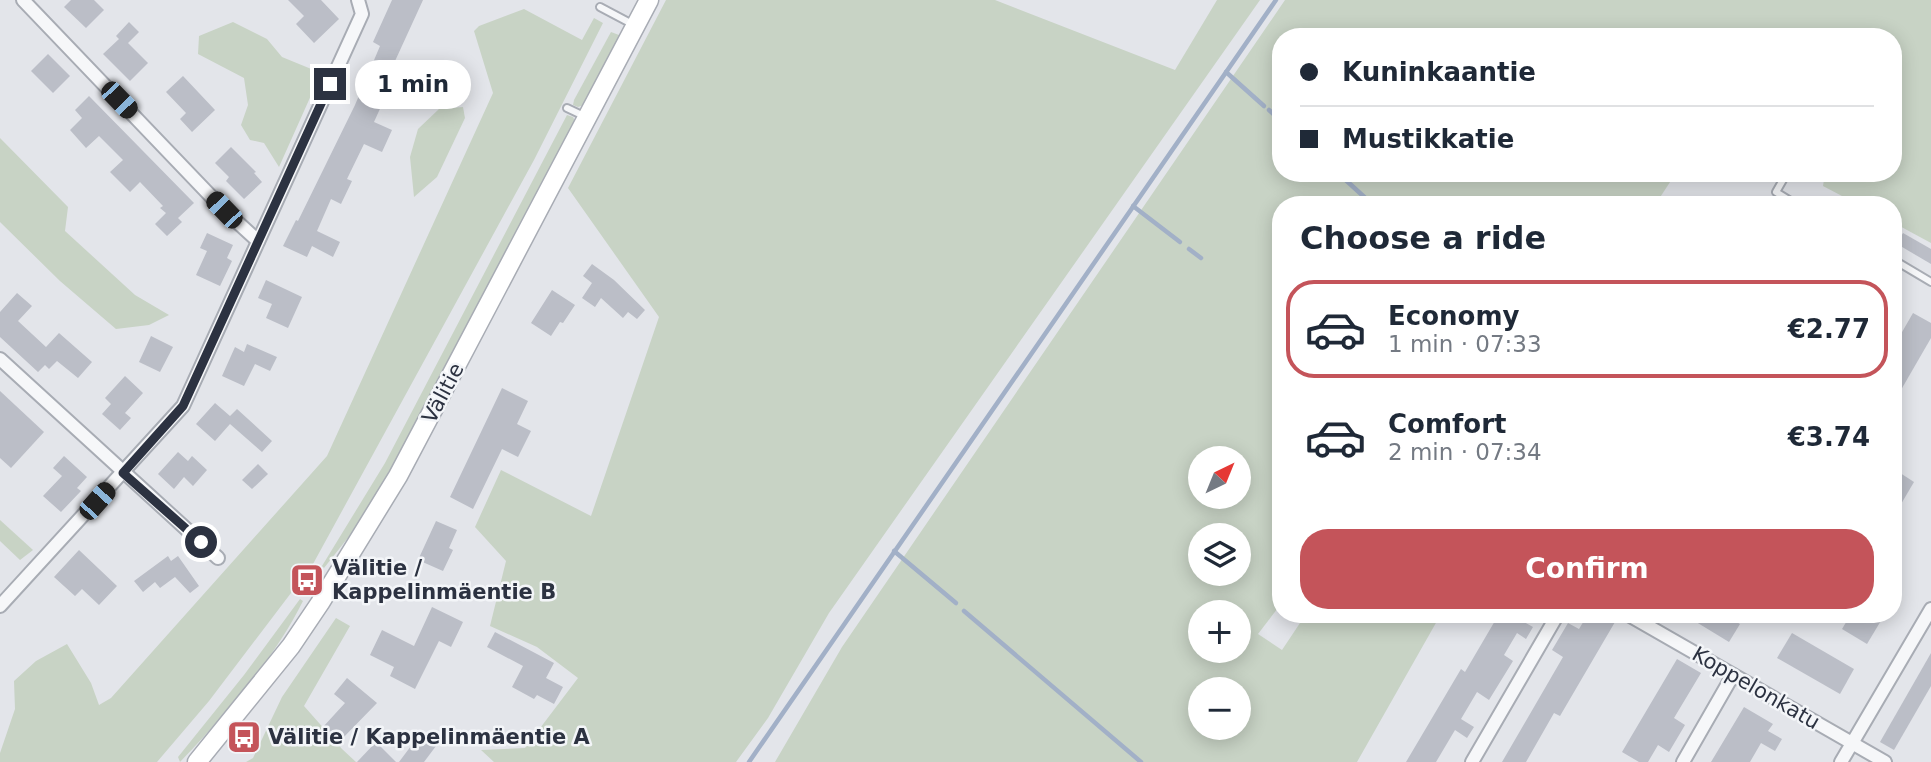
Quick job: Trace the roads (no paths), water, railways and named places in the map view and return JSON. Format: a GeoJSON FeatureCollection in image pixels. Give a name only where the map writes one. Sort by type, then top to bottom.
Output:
{"type":"FeatureCollection","features":[{"type":"Feature","properties":{"kind":"main road","name":"Välitie"},"geometry":{"type":"LineString","coordinates":[[197,762],[291,646],[398,476],[649,0]]}},
{"type":"Feature","properties":{"kind":"street"},"geometry":{"type":"LineString","coordinates":[[23,0],[224,210],[258,241]]}},
{"type":"Feature","properties":{"kind":"street"},"geometry":{"type":"LineString","coordinates":[[0,606],[183,406],[362,14],[358,0]]}},
{"type":"Feature","properties":{"kind":"street"},"geometry":{"type":"LineString","coordinates":[[0,359],[218,558]]}},
{"type":"Feature","properties":{"kind":"street"},"geometry":{"type":"LineString","coordinates":[[1841,762],[1931,608]]}},
{"type":"Feature","properties":{"kind":"street"},"geometry":{"type":"LineString","coordinates":[[1472,762],[1553,623]]}},
{"type":"Feature","properties":{"kind":"street","name":"Koppelonkatu"},"geometry":{"type":"LineString","coordinates":[[1643,623],[1885,762]]}},
{"type":"Feature","properties":{"kind":"street"},"geometry":{"type":"LineString","coordinates":[[1683,762],[1733,675]]}},
{"type":"Feature","properties":{"kind":"lane"},"geometry":{"type":"LineString","coordinates":[[600,7],[636,26]]}},
{"type":"Feature","properties":{"kind":"lane"},"geometry":{"type":"LineString","coordinates":[[567,108],[588,118]]}},
{"type":"Feature","properties":{"kind":"lane"},"geometry":{"type":"LineString","coordinates":[[1782,182],[1776,192],[1782,196]]}},
{"type":"Feature","properties":{"kind":"lane"},"geometry":{"type":"LineString","coordinates":[[1902,265],[1931,282]]}},
{"type":"Feature","properties":{"kind":"waterway"},"geometry":{"type":"LineString","coordinates":[[749,762],[1276,0]]}},
{"type":"Feature","properties":{"kind":"waterway"},"geometry":{"type":"LineString","coordinates":[[1226,72],[1264,106]]}},
{"type":"Feature","properties":{"kind":"waterway"},"geometry":{"type":"LineString","coordinates":[[1269,110],[1272,113]]}},
{"type":"Feature","properties":{"kind":"waterway"},"geometry":{"type":"LineString","coordinates":[[1348,182],[1363,196]]}},
{"type":"Feature","properties":{"kind":"waterway"},"geometry":{"type":"LineString","coordinates":[[1133,206],[1180,242]]}},
{"type":"Feature","properties":{"kind":"waterway"},"geometry":{"type":"LineString","coordinates":[[1189,249],[1201,258]]}},
{"type":"Feature","properties":{"kind":"waterway"},"geometry":{"type":"LineString","coordinates":[[894,551],[956,603]]}},
{"type":"Feature","properties":{"kind":"waterway"},"geometry":{"type":"LineString","coordinates":[[964,611],[1141,762]]}},
{"type":"Feature","properties":{"kind":"place","name":"Välitie / Kappelinmäentie B"},"geometry":{"type":"Point","coordinates":[307,580]}},
{"type":"Feature","properties":{"kind":"place","name":"Välitie / Kappelinmäentie A"},"geometry":{"type":"Point","coordinates":[244,737]}}]}
